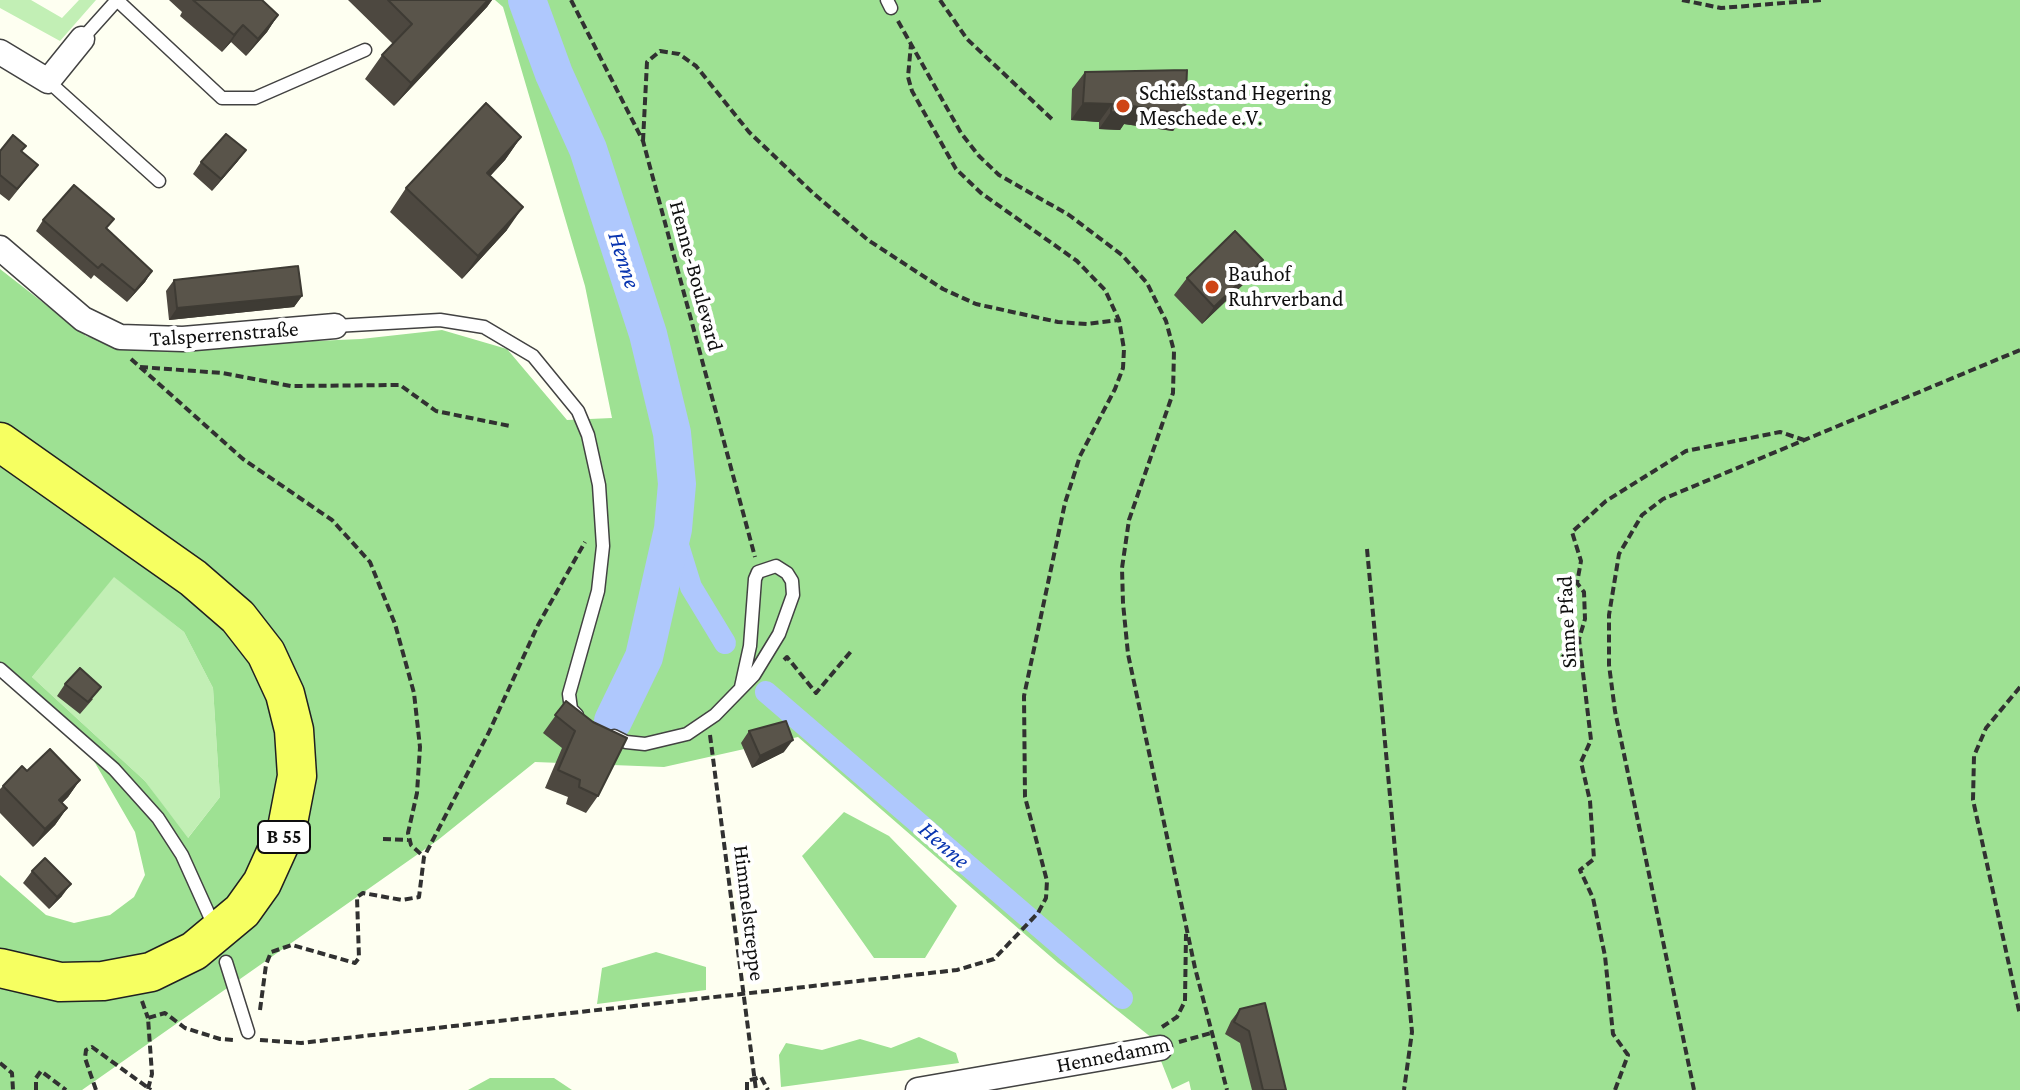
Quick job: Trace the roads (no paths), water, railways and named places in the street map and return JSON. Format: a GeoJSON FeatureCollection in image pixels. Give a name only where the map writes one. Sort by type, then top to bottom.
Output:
{"type":"FeatureCollection","features":[{"type":"Feature","properties":{"kind":"main road","name":"B 55"},"geometry":{"type":"LineString","coordinates":[[0,442],[193,578],[244,623],[266,653],[285,694],[294,730],[297,776],[287,828],[262,883],[231,921],[194,951],[151,972],[103,981],[60,982],[0,968]]}},
{"type":"Feature","properties":{"kind":"street"},"geometry":{"type":"LineString","coordinates":[[0,52],[48,81],[82,39]]}},
{"type":"Feature","properties":{"kind":"street","name":"Talsperrenstraße"},"geometry":{"type":"LineString","coordinates":[[0,248],[83,319],[107,334],[138,339],[183,339],[335,326]]}},
{"type":"Feature","properties":{"kind":"street","name":"Hennedamm"},"geometry":{"type":"LineString","coordinates":[[918,1090],[1158,1039]]}},
{"type":"Feature","properties":{"kind":"lane"},"geometry":{"type":"LineString","coordinates":[[82,39],[117,0],[222,98],[255,98],[365,50]]}},
{"type":"Feature","properties":{"kind":"lane"},"geometry":{"type":"LineString","coordinates":[[48,81],[159,181]]}},
{"type":"Feature","properties":{"kind":"lane"},"geometry":{"type":"LineString","coordinates":[[335,326],[463,322],[484,327],[519,345],[553,376],[583,423],[599,485],[603,525],[601,581],[569,694],[571,709],[584,720]]}},
{"type":"Feature","properties":{"kind":"lane"},"geometry":{"type":"LineString","coordinates":[[598,728],[626,742],[654,743],[687,734],[715,715],[754,675],[770,652],[794,589],[787,573],[781,568],[770,567],[758,572],[741,687]]}},
{"type":"Feature","properties":{"kind":"lane"},"geometry":{"type":"LineString","coordinates":[[0,669],[114,769],[158,818],[182,855],[210,917]]}},
{"type":"Feature","properties":{"kind":"lane"},"geometry":{"type":"LineString","coordinates":[[226,962],[248,1032]]}},
{"type":"Feature","properties":{"kind":"waterway","name":"Henne"},"geometry":{"type":"LineString","coordinates":[[527,0],[554,74],[588,149],[648,334],[672,433],[677,484],[673,529],[644,657],[613,721]]}},
{"type":"Feature","properties":{"kind":"waterway","name":"Henne"},"geometry":{"type":"LineString","coordinates":[[673,529],[691,587],[725,643]]}},
{"type":"Feature","properties":{"kind":"waterway","name":"Henne"},"geometry":{"type":"LineString","coordinates":[[766,692],[1122,998]]}},
{"type":"Feature","properties":{"kind":"place","name":"Schießstand Hegering Meschede e.V."},"geometry":{"type":"Point","coordinates":[1123,106]}},
{"type":"Feature","properties":{"kind":"place","name":"Bauhof Ruhrverband"},"geometry":{"type":"Point","coordinates":[1212,287]}}]}
